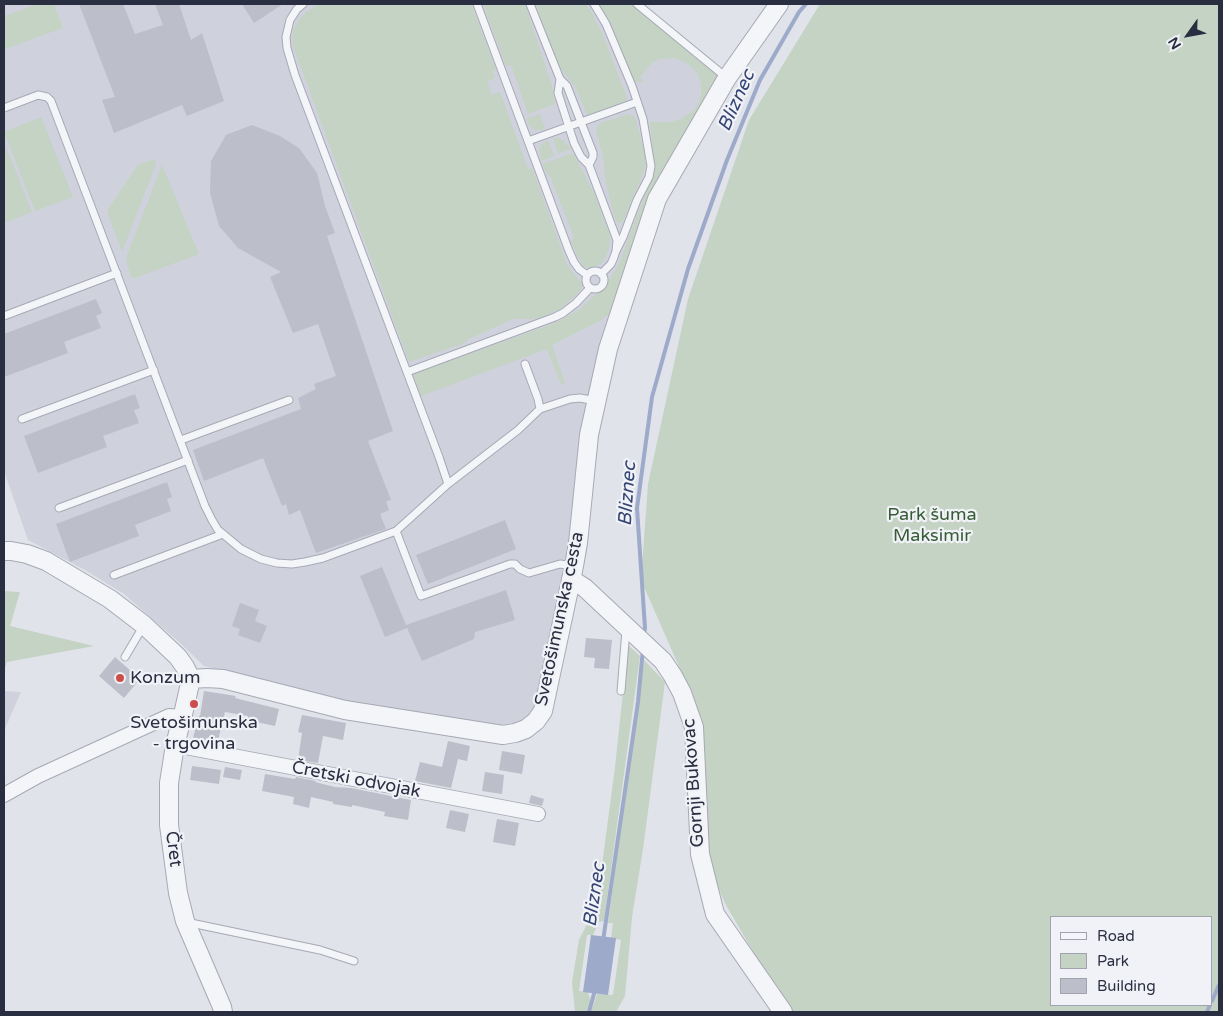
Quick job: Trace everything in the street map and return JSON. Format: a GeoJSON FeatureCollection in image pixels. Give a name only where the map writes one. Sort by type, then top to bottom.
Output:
{"type":"FeatureCollection","features":[{"type":"Feature","properties":{"kind":"street","name":"Svetošimunska cesta"},"geometry":{"type":"LineString","coordinates":[[191,679],[223,679],[345,710],[503,735],[515,734],[526,729],[536,721],[543,711],[573,572],[578,543],[589,435],[608,349],[657,199],[727,78],[780,4]]}},
{"type":"Feature","properties":{"kind":"street"},"geometry":{"type":"LineString","coordinates":[[4,551],[27,554],[46,561],[110,599],[144,625],[178,657],[186,667],[191,679]]}},
{"type":"Feature","properties":{"kind":"street","name":"Gornji Bukovac"},"geometry":{"type":"LineString","coordinates":[[573,572],[585,588],[663,662],[682,693],[694,727],[700,854],[714,914],[783,1012]]}},
{"type":"Feature","properties":{"kind":"street","name":"Čret"},"geometry":{"type":"LineString","coordinates":[[191,679],[175,745],[169,783],[169,825],[178,893],[185,921],[223,1012]]}},
{"type":"Feature","properties":{"kind":"street"},"geometry":{"type":"LineString","coordinates":[[4,795],[38,776],[169,716],[182,717]]}},
{"type":"Feature","properties":{"kind":"street","name":"Čretski odvojak"},"geometry":{"type":"LineString","coordinates":[[175,745],[538,814]]}},
{"type":"Feature","properties":{"kind":"lane"},"geometry":{"type":"LineString","coordinates":[[303,4],[297,9],[290,20],[286,37],[287,48],[448,484]]}},
{"type":"Feature","properties":{"kind":"lane"},"geometry":{"type":"LineString","coordinates":[[477,4],[572,257],[579,269],[588,275]]}},
{"type":"Feature","properties":{"kind":"lane"},"geometry":{"type":"LineString","coordinates":[[530,4],[560,79],[567,86],[593,153],[589,165]]}},
{"type":"Feature","properties":{"kind":"lane"},"geometry":{"type":"LineString","coordinates":[[594,4],[606,24],[644,118],[651,166],[649,177],[637,200],[611,264],[601,274]]}},
{"type":"Feature","properties":{"kind":"lane"},"geometry":{"type":"LineString","coordinates":[[637,4],[727,78]]}},
{"type":"Feature","properties":{"kind":"lane"},"geometry":{"type":"LineString","coordinates":[[560,79],[558,93],[574,143],[580,157],[589,165],[616,240],[616,251]]}},
{"type":"Feature","properties":{"kind":"lane"},"geometry":{"type":"LineString","coordinates":[[4,108],[38,95],[47,97],[51,101],[209,513],[223,534],[251,554],[277,563],[292,564],[305,562],[324,558],[396,531],[448,484],[500,446],[540,409],[575,398],[596,401]]}},
{"type":"Feature","properties":{"kind":"lane"},"geometry":{"type":"LineString","coordinates":[[528,141],[638,102]]}},
{"type":"Feature","properties":{"kind":"lane"},"geometry":{"type":"LineString","coordinates":[[592,272],[601,274],[604,282],[601,287],[590,288],[586,283],[588,275],[592,272]]}},
{"type":"Feature","properties":{"kind":"lane"},"geometry":{"type":"LineString","coordinates":[[4,316],[117,273]]}},
{"type":"Feature","properties":{"kind":"lane"},"geometry":{"type":"LineString","coordinates":[[407,372],[563,313],[590,288]]}},
{"type":"Feature","properties":{"kind":"lane"},"geometry":{"type":"LineString","coordinates":[[525,364],[540,409]]}},
{"type":"Feature","properties":{"kind":"lane"},"geometry":{"type":"LineString","coordinates":[[22,419],[154,370]]}},
{"type":"Feature","properties":{"kind":"lane"},"geometry":{"type":"LineString","coordinates":[[180,440],[289,400]]}},
{"type":"Feature","properties":{"kind":"lane"},"geometry":{"type":"LineString","coordinates":[[59,508],[188,460]]}},
{"type":"Feature","properties":{"kind":"lane"},"geometry":{"type":"LineString","coordinates":[[396,531],[421,596],[510,564],[515,564],[520,569],[529,573],[560,564],[573,572]]}},
{"type":"Feature","properties":{"kind":"lane"},"geometry":{"type":"LineString","coordinates":[[114,575],[223,534]]}},
{"type":"Feature","properties":{"kind":"lane"},"geometry":{"type":"LineString","coordinates":[[125,657],[144,625]]}},
{"type":"Feature","properties":{"kind":"lane"},"geometry":{"type":"LineString","coordinates":[[621,691],[629,630]]}},
{"type":"Feature","properties":{"kind":"lane"},"geometry":{"type":"LineString","coordinates":[[185,921],[320,950],[354,961]]}},
{"type":"Feature","properties":{"kind":"shaded area"},"geometry":{"type":"Polygon","coordinates":[[[4,4],[630,4],[721,80],[651,200],[597,378],[564,594],[538,710],[529,723],[505,730],[382,711],[204,666],[124,594],[85,570],[28,540],[4,471],[4,4]]]}},
{"type":"Feature","properties":{"kind":"shaded area"},"geometry":{"type":"Polygon","coordinates":[[[4,691],[21,692],[4,731],[4,691]]]}},
{"type":"Feature","properties":{"kind":"green space"},"geometry":{"type":"Polygon","coordinates":[[[37,4],[54,4],[63,28],[5,49],[4,16],[37,4]]]}},
{"type":"Feature","properties":{"kind":"green space"},"geometry":{"type":"Polygon","coordinates":[[[318,4],[471,4],[496,70],[493,71],[495,78],[487,81],[492,95],[500,92],[528,169],[532,168],[567,264],[582,285],[577,294],[560,309],[539,318],[513,319],[462,344],[409,362],[293,46],[294,28],[305,13],[318,4]]]}},
{"type":"Feature","properties":{"kind":"green space"},"geometry":{"type":"Polygon","coordinates":[[[483,4],[494,4],[496,6],[503,4],[525,4],[552,86],[555,104],[528,114],[511,65],[506,66],[483,4]]]}},
{"type":"Feature","properties":{"kind":"green space"},"geometry":{"type":"Polygon","coordinates":[[[536,4],[585,4],[591,11],[603,35],[627,101],[588,115],[586,113],[576,88],[558,65],[536,4]]]}},
{"type":"Feature","properties":{"kind":"green space"},"geometry":{"type":"Polygon","coordinates":[[[598,4],[635,4],[722,75],[613,310],[601,320],[552,345],[565,383],[561,385],[547,349],[421,396],[413,374],[561,320],[580,309],[606,285],[618,266],[653,176],[654,164],[650,122],[671,122],[681,119],[694,110],[699,103],[701,82],[692,67],[681,60],[673,58],[659,59],[646,69],[640,78],[643,80],[642,82],[635,82],[610,23],[598,4]]]}},
{"type":"Feature","properties":{"kind":"green space","name":"Park šuma Maksimir"},"geometry":{"type":"Polygon","coordinates":[[[820,4],[1219,4],[1219,1012],[788,1012],[726,905],[703,855],[702,719],[641,580],[648,484],[688,299],[749,120],[820,4]]]}},
{"type":"Feature","properties":{"kind":"green space"},"geometry":{"type":"Polygon","coordinates":[[[540,114],[545,129],[535,130],[526,119],[540,114]]]}},
{"type":"Feature","properties":{"kind":"green space"},"geometry":{"type":"Polygon","coordinates":[[[628,114],[632,115],[636,120],[646,162],[645,169],[621,223],[616,221],[611,205],[596,127],[600,123],[628,114]]]}},
{"type":"Feature","properties":{"kind":"green space"},"geometry":{"type":"Polygon","coordinates":[[[41,117],[73,197],[35,211],[4,132],[41,117]]]}},
{"type":"Feature","properties":{"kind":"green space"},"geometry":{"type":"Polygon","coordinates":[[[553,138],[559,138],[564,141],[571,149],[558,154],[553,138]]]}},
{"type":"Feature","properties":{"kind":"green space"},"geometry":{"type":"Polygon","coordinates":[[[548,140],[554,156],[541,161],[539,149],[548,140]]]}},
{"type":"Feature","properties":{"kind":"green space"},"geometry":{"type":"Polygon","coordinates":[[[4,142],[32,212],[4,223],[4,142]]]}},
{"type":"Feature","properties":{"kind":"green space"},"geometry":{"type":"Polygon","coordinates":[[[573,153],[594,193],[610,238],[605,259],[599,265],[589,268],[583,266],[575,251],[571,242],[574,237],[551,178],[542,164],[573,153]]]}},
{"type":"Feature","properties":{"kind":"green space"},"geometry":{"type":"Polygon","coordinates":[[[155,159],[156,164],[122,252],[107,211],[138,165],[155,159]]]}},
{"type":"Feature","properties":{"kind":"green space"},"geometry":{"type":"Polygon","coordinates":[[[162,165],[199,254],[133,278],[131,277],[126,258],[162,165]]]}},
{"type":"Feature","properties":{"kind":"green space"},"geometry":{"type":"Polygon","coordinates":[[[4,591],[20,592],[10,626],[94,646],[7,662],[4,671],[4,591]]]}},
{"type":"Feature","properties":{"kind":"green space"},"geometry":{"type":"Polygon","coordinates":[[[628,645],[640,656],[604,921],[599,922],[593,935],[587,935],[579,991],[588,992],[591,1002],[587,1012],[575,1012],[572,982],[579,940],[589,920],[599,888],[615,767],[628,645]]]}},
{"type":"Feature","properties":{"kind":"green space"},"geometry":{"type":"Polygon","coordinates":[[[644,660],[665,682],[632,917],[625,996],[616,1012],[591,1012],[597,994],[613,995],[621,940],[611,938],[613,923],[608,923],[644,660]]]}},
{"type":"Feature","properties":{"kind":"water"},"geometry":{"type":"Polygon","coordinates":[[[591,935],[616,938],[608,995],[583,992],[591,935]]]}},
{"type":"Feature","properties":{"kind":"building"},"geometry":{"type":"Polygon","coordinates":[[[79,4],[123,4],[135,34],[163,25],[155,4],[179,4],[191,40],[202,33],[224,101],[187,116],[182,105],[114,133],[102,100],[115,97],[79,4]]]}},
{"type":"Feature","properties":{"kind":"building"},"geometry":{"type":"Polygon","coordinates":[[[242,4],[283,4],[254,23],[242,4]]]}},
{"type":"Feature","properties":{"kind":"building"},"geometry":{"type":"Polygon","coordinates":[[[252,125],[280,136],[299,148],[317,173],[325,206],[335,233],[327,236],[393,431],[368,441],[391,500],[386,501],[389,510],[380,514],[386,529],[316,553],[300,510],[289,515],[286,504],[282,506],[263,458],[204,481],[193,450],[301,409],[298,398],[316,389],[314,384],[336,376],[318,324],[293,333],[270,277],[281,272],[238,248],[219,226],[210,193],[211,161],[226,135],[252,125]]]}},
{"type":"Feature","properties":{"kind":"building"},"geometry":{"type":"Polygon","coordinates":[[[96,299],[102,313],[96,316],[101,328],[64,342],[68,353],[4,377],[4,334],[96,299]]]}},
{"type":"Feature","properties":{"kind":"building"},"geometry":{"type":"Polygon","coordinates":[[[135,394],[140,408],[134,410],[139,423],[103,436],[107,447],[38,473],[24,436],[135,394]]]}},
{"type":"Feature","properties":{"kind":"building"},"geometry":{"type":"Polygon","coordinates":[[[167,482],[172,497],[167,499],[171,511],[135,525],[139,536],[70,562],[56,524],[167,482]]]}},
{"type":"Feature","properties":{"kind":"building"},"geometry":{"type":"Polygon","coordinates":[[[505,520],[516,549],[428,584],[416,555],[505,520]]]}},
{"type":"Feature","properties":{"kind":"building"},"geometry":{"type":"Polygon","coordinates":[[[382,567],[406,625],[506,590],[515,620],[475,632],[474,639],[422,661],[407,628],[385,637],[360,576],[382,567]]]}},
{"type":"Feature","properties":{"kind":"building"},"geometry":{"type":"Polygon","coordinates":[[[240,603],[259,610],[255,621],[267,626],[260,643],[238,635],[240,629],[232,626],[240,603]]]}},
{"type":"Feature","properties":{"kind":"building"},"geometry":{"type":"Polygon","coordinates":[[[586,638],[612,640],[609,669],[594,668],[595,658],[584,657],[586,638]]]}},
{"type":"Feature","properties":{"kind":"building","name":"Konzum"},"geometry":{"type":"Polygon","coordinates":[[[115,657],[140,679],[124,698],[99,676],[115,657]]]}},
{"type":"Feature","properties":{"kind":"building"},"geometry":{"type":"Polygon","coordinates":[[[204,691],[236,696],[235,698],[279,709],[275,726],[247,720],[248,716],[225,712],[217,744],[193,738],[200,716],[204,691]]]}},
{"type":"Feature","properties":{"kind":"building"},"geometry":{"type":"Polygon","coordinates":[[[302,715],[346,723],[343,740],[323,736],[318,763],[298,760],[302,733],[298,732],[302,715]]]}},
{"type":"Feature","properties":{"kind":"building"},"geometry":{"type":"Polygon","coordinates":[[[448,741],[470,746],[467,761],[458,759],[451,788],[415,781],[420,762],[442,767],[448,741]]]}},
{"type":"Feature","properties":{"kind":"building"},"geometry":{"type":"Polygon","coordinates":[[[502,751],[525,755],[522,774],[499,770],[502,751]]]}},
{"type":"Feature","properties":{"kind":"building"},"geometry":{"type":"Polygon","coordinates":[[[192,766],[221,770],[219,784],[190,780],[192,766]]]}},
{"type":"Feature","properties":{"kind":"building"},"geometry":{"type":"Polygon","coordinates":[[[225,767],[242,770],[240,780],[223,777],[225,767]]]}},
{"type":"Feature","properties":{"kind":"building"},"geometry":{"type":"Polygon","coordinates":[[[485,772],[504,775],[502,794],[482,791],[485,772]]]}},
{"type":"Feature","properties":{"kind":"building"},"geometry":{"type":"Polygon","coordinates":[[[265,774],[295,779],[296,777],[335,787],[351,788],[411,800],[408,820],[384,816],[385,812],[352,805],[352,807],[333,804],[333,802],[311,797],[309,808],[293,804],[294,797],[262,791],[265,774]]]}},
{"type":"Feature","properties":{"kind":"building"},"geometry":{"type":"Polygon","coordinates":[[[531,795],[544,799],[542,806],[529,803],[531,795]]]}},
{"type":"Feature","properties":{"kind":"building"},"geometry":{"type":"Polygon","coordinates":[[[450,810],[469,814],[465,832],[446,828],[450,810]]]}},
{"type":"Feature","properties":{"kind":"building"},"geometry":{"type":"Polygon","coordinates":[[[497,819],[519,823],[515,846],[493,842],[497,819]]]}},
{"type":"Feature","properties":{"kind":"waterway","name":"Bliznec"},"geometry":{"type":"LineString","coordinates":[[644,634],[637,508],[652,397],[688,269],[727,160],[760,80],[799,12],[806,4]]}},
{"type":"Feature","properties":{"kind":"waterway","name":"Bliznec"},"geometry":{"type":"LineString","coordinates":[[603,941],[638,702],[643,649]]}},
{"type":"Feature","properties":{"kind":"waterway"},"geometry":{"type":"LineString","coordinates":[[1213,999],[1219,985]]}},
{"type":"Feature","properties":{"kind":"waterway","name":"Bliznec"},"geometry":{"type":"LineString","coordinates":[[589,1012],[595,990]]}},
{"type":"Feature","properties":{"kind":"waterway"},"geometry":{"type":"LineString","coordinates":[[1207,1012],[1210,1006]]}},
{"type":"Feature","properties":{"kind":"place","name":"Konzum"},"geometry":{"type":"Point","coordinates":[120,678]}},
{"type":"Feature","properties":{"kind":"place","name":"Svetošimunska - trgovina"},"geometry":{"type":"Point","coordinates":[194,704]}}]}
